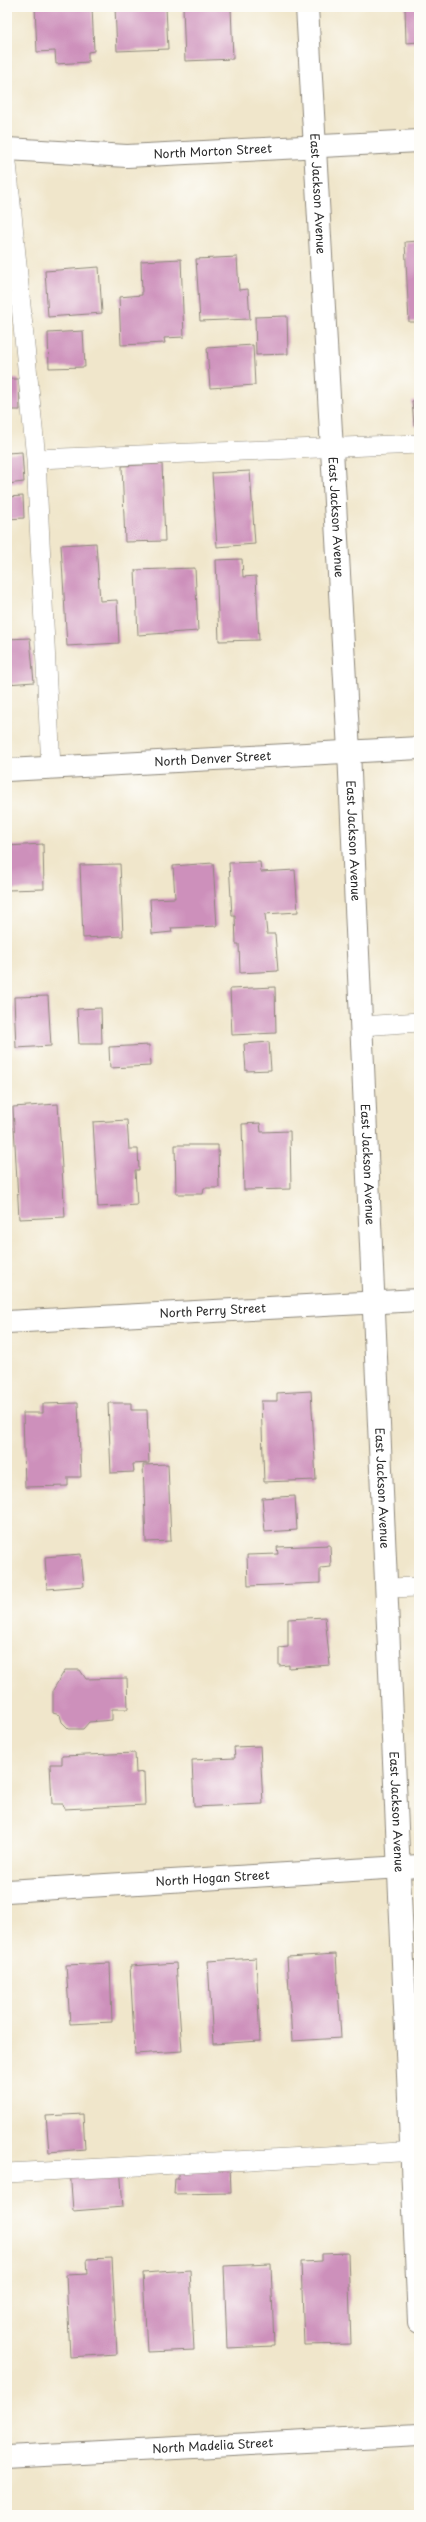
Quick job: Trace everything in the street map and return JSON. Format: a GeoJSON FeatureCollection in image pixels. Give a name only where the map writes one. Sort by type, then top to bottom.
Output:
{"type":"FeatureCollection","features":[{"type":"Feature","properties":{"kind":"street","name":"East Jackson Avenue"},"geometry":{"type":"LineString","coordinates":[[307,7],[349,751],[387,1588],[408,1867],[419,2322]]}},
{"type":"Feature","properties":{"kind":"street","name":"North Morton Street"},"geometry":{"type":"LineString","coordinates":[[7,149],[127,156],[419,141]]}},
{"type":"Feature","properties":{"kind":"street","name":"North Denver Street"},"geometry":{"type":"LineString","coordinates":[[7,770],[419,748]]}},
{"type":"Feature","properties":{"kind":"street","name":"North Perry Street"},"geometry":{"type":"LineString","coordinates":[[7,1322],[419,1300]]}},
{"type":"Feature","properties":{"kind":"street","name":"North Hogan Street"},"geometry":{"type":"LineString","coordinates":[[7,1891],[408,1867]]}},
{"type":"Feature","properties":{"kind":"street","name":"North Madelia Street"},"geometry":{"type":"LineString","coordinates":[[7,2457],[419,2436]]}},
{"type":"Feature","properties":{"kind":"lane"},"geometry":{"type":"LineString","coordinates":[[7,163],[36,459],[51,768]]}},
{"type":"Feature","properties":{"kind":"lane"},"geometry":{"type":"LineString","coordinates":[[36,459],[419,444]]}},
{"type":"Feature","properties":{"kind":"lane"},"geometry":{"type":"LineString","coordinates":[[362,1026],[419,1022]]}},
{"type":"Feature","properties":{"kind":"lane"},"geometry":{"type":"LineString","coordinates":[[387,1588],[419,1587]]}},
{"type":"Feature","properties":{"kind":"lane"},"geometry":{"type":"LineString","coordinates":[[7,2172],[415,2151]]}},
{"type":"Feature","properties":{"kind":"building"},"geometry":{"type":"Polygon","coordinates":[[[35,7],[92,7],[94,51],[88,52],[88,62],[56,64],[55,51],[37,52],[35,7]]]}},
{"type":"Feature","properties":{"kind":"building"},"geometry":{"type":"Polygon","coordinates":[[[115,7],[166,7],[168,49],[117,51],[115,7]]]}},
{"type":"Feature","properties":{"kind":"building"},"geometry":{"type":"Polygon","coordinates":[[[183,7],[231,7],[233,59],[185,61],[183,7]]]}},
{"type":"Feature","properties":{"kind":"building"},"geometry":{"type":"Polygon","coordinates":[[[405,7],[419,7],[419,42],[406,43],[405,7]]]}},
{"type":"Feature","properties":{"kind":"building"},"geometry":{"type":"Polygon","coordinates":[[[419,241],[419,322],[409,322],[405,242],[419,241]]]}},
{"type":"Feature","properties":{"kind":"building"},"geometry":{"type":"Polygon","coordinates":[[[237,257],[239,290],[248,289],[250,319],[200,321],[196,259],[237,257]]]}},
{"type":"Feature","properties":{"kind":"building"},"geometry":{"type":"Polygon","coordinates":[[[181,259],[184,337],[164,338],[165,343],[121,345],[119,297],[142,295],[141,261],[181,259]]]}},
{"type":"Feature","properties":{"kind":"building"},"geometry":{"type":"Polygon","coordinates":[[[99,267],[102,313],[48,317],[45,271],[99,267]]]}},
{"type":"Feature","properties":{"kind":"building"},"geometry":{"type":"Polygon","coordinates":[[[287,316],[288,354],[256,355],[255,317],[287,316]]]}},
{"type":"Feature","properties":{"kind":"building"},"geometry":{"type":"Polygon","coordinates":[[[83,331],[85,367],[49,368],[48,333],[83,331]]]}},
{"type":"Feature","properties":{"kind":"building"},"geometry":{"type":"Polygon","coordinates":[[[253,345],[255,385],[210,388],[207,348],[253,345]]]}},
{"type":"Feature","properties":{"kind":"building"},"geometry":{"type":"Polygon","coordinates":[[[7,379],[19,379],[20,410],[7,410],[7,379]]]}},
{"type":"Feature","properties":{"kind":"building"},"geometry":{"type":"Polygon","coordinates":[[[419,400],[419,425],[414,426],[412,401],[419,400]]]}},
{"type":"Feature","properties":{"kind":"building"},"geometry":{"type":"Polygon","coordinates":[[[22,452],[24,482],[7,484],[7,453],[22,452]]]}},
{"type":"Feature","properties":{"kind":"building"},"geometry":{"type":"Polygon","coordinates":[[[162,464],[165,541],[125,542],[122,466],[162,464]]]}},
{"type":"Feature","properties":{"kind":"building"},"geometry":{"type":"Polygon","coordinates":[[[250,471],[255,544],[217,547],[212,473],[250,471]]]}},
{"type":"Feature","properties":{"kind":"building"},"geometry":{"type":"Polygon","coordinates":[[[23,496],[24,518],[7,519],[7,497],[23,496]]]}},
{"type":"Feature","properties":{"kind":"building"},"geometry":{"type":"Polygon","coordinates":[[[96,543],[100,601],[117,600],[119,643],[67,646],[61,545],[96,543]]]}},
{"type":"Feature","properties":{"kind":"building"},"geometry":{"type":"Polygon","coordinates":[[[242,559],[243,577],[256,576],[259,640],[219,641],[216,560],[242,559]]]}},
{"type":"Feature","properties":{"kind":"building"},"geometry":{"type":"Polygon","coordinates":[[[195,568],[198,631],[138,635],[135,570],[195,568]]]}},
{"type":"Feature","properties":{"kind":"building"},"geometry":{"type":"Polygon","coordinates":[[[30,638],[34,682],[7,684],[7,639],[30,638]]]}},
{"type":"Feature","properties":{"kind":"building"},"geometry":{"type":"Polygon","coordinates":[[[43,844],[44,889],[7,890],[7,846],[43,844]]]}},
{"type":"Feature","properties":{"kind":"building"},"geometry":{"type":"Polygon","coordinates":[[[260,862],[261,872],[295,870],[298,912],[265,914],[267,934],[275,934],[278,971],[240,973],[239,944],[236,944],[235,916],[232,916],[229,863],[260,862]]]}},
{"type":"Feature","properties":{"kind":"building"},"geometry":{"type":"Polygon","coordinates":[[[213,863],[217,926],[171,928],[172,932],[152,934],[150,899],[175,898],[173,866],[213,863]]]}},
{"type":"Feature","properties":{"kind":"building"},"geometry":{"type":"Polygon","coordinates":[[[120,864],[123,936],[83,938],[80,865],[120,864]]]}},
{"type":"Feature","properties":{"kind":"building"},"geometry":{"type":"Polygon","coordinates":[[[275,987],[276,1033],[232,1035],[230,989],[275,987]]]}},
{"type":"Feature","properties":{"kind":"building"},"geometry":{"type":"Polygon","coordinates":[[[48,996],[51,1046],[16,1048],[14,997],[48,996]]]}},
{"type":"Feature","properties":{"kind":"building"},"geometry":{"type":"Polygon","coordinates":[[[101,1008],[102,1044],[79,1044],[77,1009],[101,1008]]]}},
{"type":"Feature","properties":{"kind":"building"},"geometry":{"type":"Polygon","coordinates":[[[269,1042],[271,1070],[246,1071],[244,1044],[269,1042]]]}},
{"type":"Feature","properties":{"kind":"building"},"geometry":{"type":"Polygon","coordinates":[[[149,1045],[150,1066],[110,1068],[109,1047],[149,1045]]]}},
{"type":"Feature","properties":{"kind":"building"},"geometry":{"type":"Polygon","coordinates":[[[58,1104],[65,1217],[19,1219],[13,1107],[58,1104]]]}},
{"type":"Feature","properties":{"kind":"building"},"geometry":{"type":"Polygon","coordinates":[[[127,1120],[129,1149],[138,1149],[139,1170],[135,1170],[137,1205],[98,1207],[93,1122],[127,1120]]]}},
{"type":"Feature","properties":{"kind":"building"},"geometry":{"type":"Polygon","coordinates":[[[260,1123],[261,1132],[290,1131],[291,1189],[244,1190],[242,1124],[260,1123]]]}},
{"type":"Feature","properties":{"kind":"building"},"geometry":{"type":"Polygon","coordinates":[[[175,1145],[218,1145],[219,1188],[204,1188],[203,1194],[176,1194],[175,1145]]]}},
{"type":"Feature","properties":{"kind":"building"},"geometry":{"type":"Polygon","coordinates":[[[311,1391],[316,1480],[264,1482],[261,1401],[277,1401],[277,1393],[311,1391]]]}},
{"type":"Feature","properties":{"kind":"building"},"geometry":{"type":"Polygon","coordinates":[[[78,1403],[81,1477],[68,1477],[68,1486],[25,1487],[23,1413],[43,1413],[43,1404],[78,1403]]]}},
{"type":"Feature","properties":{"kind":"building"},"geometry":{"type":"Polygon","coordinates":[[[108,1403],[131,1403],[131,1410],[147,1410],[149,1463],[133,1464],[134,1472],[111,1473],[108,1403]]]}},
{"type":"Feature","properties":{"kind":"building"},"geometry":{"type":"Polygon","coordinates":[[[168,1464],[171,1541],[146,1542],[143,1465],[168,1464]]]}},
{"type":"Feature","properties":{"kind":"building"},"geometry":{"type":"Polygon","coordinates":[[[295,1496],[297,1530],[265,1532],[262,1498],[295,1496]]]}},
{"type":"Feature","properties":{"kind":"building"},"geometry":{"type":"Polygon","coordinates":[[[330,1545],[331,1567],[320,1568],[320,1583],[248,1586],[247,1555],[278,1554],[277,1547],[330,1545]]]}},
{"type":"Feature","properties":{"kind":"building"},"geometry":{"type":"Polygon","coordinates":[[[81,1554],[84,1586],[47,1589],[45,1557],[81,1554]]]}},
{"type":"Feature","properties":{"kind":"building"},"geometry":{"type":"Polygon","coordinates":[[[325,1617],[330,1665],[289,1668],[289,1665],[279,1666],[279,1648],[288,1647],[288,1619],[325,1617]]]}},
{"type":"Feature","properties":{"kind":"building"},"geometry":{"type":"Polygon","coordinates":[[[65,1670],[80,1670],[86,1679],[127,1678],[128,1709],[112,1709],[112,1720],[89,1722],[83,1729],[69,1729],[62,1722],[60,1715],[53,1713],[53,1690],[65,1670]]]}},
{"type":"Feature","properties":{"kind":"building"},"geometry":{"type":"Polygon","coordinates":[[[260,1746],[263,1804],[194,1807],[192,1760],[235,1758],[234,1747],[260,1746]]]}},
{"type":"Feature","properties":{"kind":"building"},"geometry":{"type":"Polygon","coordinates":[[[135,1753],[136,1773],[144,1772],[145,1805],[64,1809],[63,1804],[52,1804],[50,1764],[62,1764],[62,1756],[135,1753]]]}},
{"type":"Feature","properties":{"kind":"building"},"geometry":{"type":"Polygon","coordinates":[[[336,1954],[341,2038],[292,2041],[287,1957],[336,1954]]]}},
{"type":"Feature","properties":{"kind":"building"},"geometry":{"type":"Polygon","coordinates":[[[256,1958],[260,2041],[213,2044],[208,1961],[256,1958]]]}},
{"type":"Feature","properties":{"kind":"building"},"geometry":{"type":"Polygon","coordinates":[[[110,1963],[112,2022],[70,2024],[66,1965],[110,1963]]]}},
{"type":"Feature","properties":{"kind":"building"},"geometry":{"type":"Polygon","coordinates":[[[176,1963],[182,2051],[135,2054],[130,1966],[176,1963]]]}},
{"type":"Feature","properties":{"kind":"building"},"geometry":{"type":"Polygon","coordinates":[[[83,2114],[85,2149],[49,2152],[46,2116],[83,2114]]]}},
{"type":"Feature","properties":{"kind":"building"},"geometry":{"type":"Polygon","coordinates":[[[178,2164],[230,2164],[231,2193],[174,2194],[175,2179],[178,2179],[178,2164]]]}},
{"type":"Feature","properties":{"kind":"building"},"geometry":{"type":"Polygon","coordinates":[[[120,2166],[123,2207],[73,2211],[70,2169],[120,2166]]]}},
{"type":"Feature","properties":{"kind":"building"},"geometry":{"type":"Polygon","coordinates":[[[348,2253],[351,2344],[304,2345],[301,2262],[322,2261],[322,2254],[348,2253]]]}},
{"type":"Feature","properties":{"kind":"building"},"geometry":{"type":"Polygon","coordinates":[[[112,2258],[117,2354],[70,2357],[66,2275],[88,2274],[87,2259],[112,2258]]]}},
{"type":"Feature","properties":{"kind":"building"},"geometry":{"type":"Polygon","coordinates":[[[271,2264],[274,2346],[227,2348],[224,2266],[271,2264]]]}},
{"type":"Feature","properties":{"kind":"building"},"geometry":{"type":"Polygon","coordinates":[[[190,2270],[194,2350],[147,2352],[143,2273],[190,2270]]]}}]}
